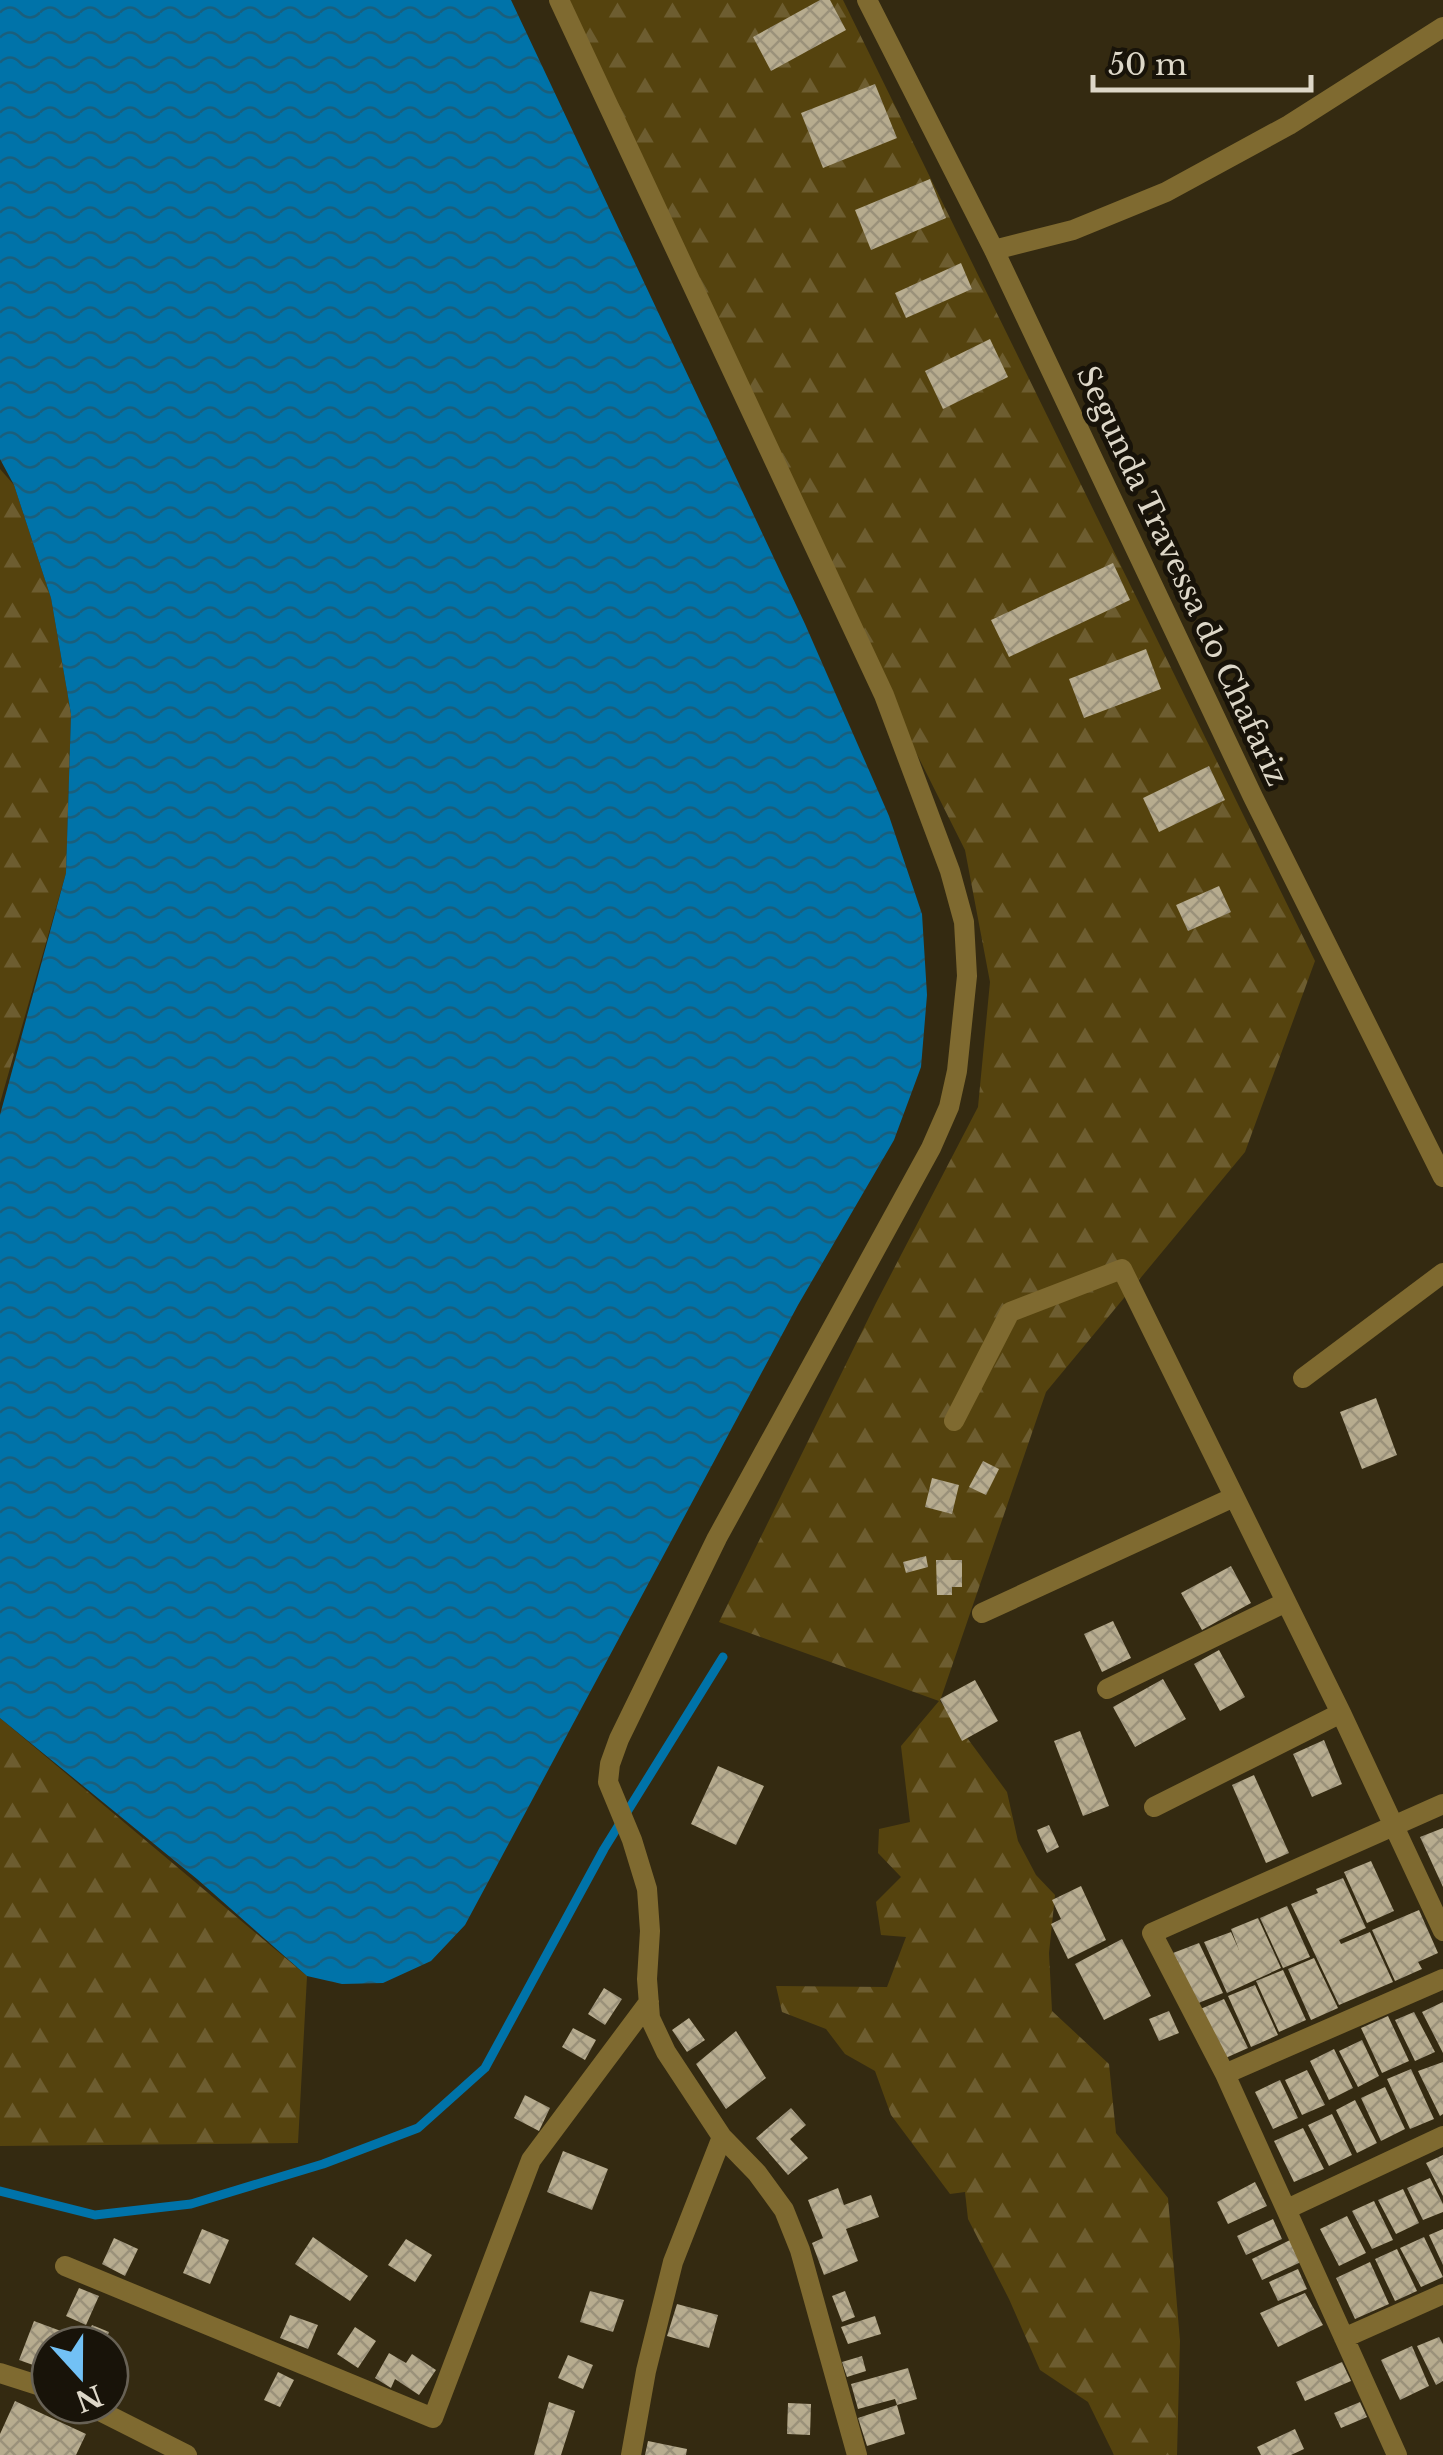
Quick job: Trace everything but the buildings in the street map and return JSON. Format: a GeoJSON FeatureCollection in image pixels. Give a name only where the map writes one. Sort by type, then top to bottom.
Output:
{"type":"FeatureCollection","features":[{"type":"Feature","properties":{"kind":"street"},"geometry":{"type":"LineString","coordinates":[[559,0],[884,695],[950,871],[964,922],[964,1027],[949,1107],[859,1282],[717,1538],[627,1722],[610,1764],[608,1782],[647,1889],[650,2018],[666,2052],[722,2137],[757,2173],[784,2210],[800,2250],[857,2455]]}},
{"type":"Feature","properties":{"kind":"street","name":"Segunda Travessa do Chafariz"},"geometry":{"type":"LineString","coordinates":[[866,0],[994,250],[1253,797],[1443,1177]]}},
{"type":"Feature","properties":{"kind":"street"},"geometry":{"type":"LineString","coordinates":[[994,250],[1072,230],[1166,192],[1289,125],[1443,27]]}},
{"type":"Feature","properties":{"kind":"street"},"geometry":{"type":"LineString","coordinates":[[954,1421],[1010,1312],[1122,1269],[1341,1713],[1443,1931]]}},
{"type":"Feature","properties":{"kind":"street"},"geometry":{"type":"LineString","coordinates":[[1302,1378],[1443,1273]]}},
{"type":"Feature","properties":{"kind":"street"},"geometry":{"type":"LineString","coordinates":[[982,1613],[1234,1496]]}},
{"type":"Feature","properties":{"kind":"street"},"geometry":{"type":"LineString","coordinates":[[1107,1689],[1286,1602]]}},
{"type":"Feature","properties":{"kind":"street"},"geometry":{"type":"LineString","coordinates":[[1154,1808],[1341,1713]]}},
{"type":"Feature","properties":{"kind":"street"},"geometry":{"type":"LineString","coordinates":[[1397,2455],[1225,2074],[1152,1932],[1443,1804]]}},
{"type":"Feature","properties":{"kind":"street"},"geometry":{"type":"LineString","coordinates":[[1225,2074],[1443,1978]]}},
{"type":"Feature","properties":{"kind":"street"},"geometry":{"type":"LineString","coordinates":[[64,2266],[433,2418],[530,2160],[649,2002]]}},
{"type":"Feature","properties":{"kind":"street"},"geometry":{"type":"LineString","coordinates":[[1287,2209],[1443,2136]]}},
{"type":"Feature","properties":{"kind":"street"},"geometry":{"type":"LineString","coordinates":[[631,2455],[646,2371],[673,2262],[722,2137]]}},
{"type":"Feature","properties":{"kind":"street"},"geometry":{"type":"LineString","coordinates":[[1344,2338],[1443,2294]]}},
{"type":"Feature","properties":{"kind":"street"},"geometry":{"type":"LineString","coordinates":[[0,2373],[30,2383]]}},
{"type":"Feature","properties":{"kind":"street"},"geometry":{"type":"LineString","coordinates":[[127,2425],[186,2455]]}},
{"type":"Feature","properties":{"kind":"green space"},"geometry":{"type":"Polygon","coordinates":[[[554,0],[843,0],[1315,961],[1245,1152],[1046,1392],[940,1701],[1007,1792],[1018,1841],[1036,1875],[1055,1895],[1049,1953],[1052,2011],[1109,2064],[1116,2133],[1168,2198],[1180,2341],[1177,2455],[1114,2455],[1088,2402],[1040,2370],[968,2219],[965,2192],[950,2194],[891,2115],[875,2071],[845,2054],[826,2029],[782,2012],[776,1986],[887,1987],[906,1937],[881,1935],[876,1902],[901,1877],[878,1853],[879,1829],[910,1822],[901,1746],[939,1701],[719,1622],[876,1303],[978,1107],[990,982],[965,850],[820,561],[554,0]]]}},
{"type":"Feature","properties":{"kind":"green space"},"geometry":{"type":"Polygon","coordinates":[[[0,469],[14,485],[51,598],[71,714],[66,873],[0,1103],[0,469]]]}},
{"type":"Feature","properties":{"kind":"green space"},"geometry":{"type":"Polygon","coordinates":[[[0,1718],[307,1976],[298,2143],[0,2146],[0,1718]]]}},
{"type":"Feature","properties":{"kind":"water"},"geometry":{"type":"Polygon","coordinates":[[[0,0],[511,0],[805,624],[889,816],[922,914],[927,995],[921,1067],[894,1140],[798,1305],[465,1925],[431,1961],[383,1983],[342,1984],[307,1976],[197,1879],[0,1718],[0,1115],[66,873],[71,714],[51,598],[14,485],[0,459],[0,0]]]}},
{"type":"Feature","properties":{"kind":"waterway"},"geometry":{"type":"LineString","coordinates":[[0,2191],[95,2215],[191,2204],[323,2164],[418,2128],[485,2068],[604,1849],[723,1657]]}}]}
